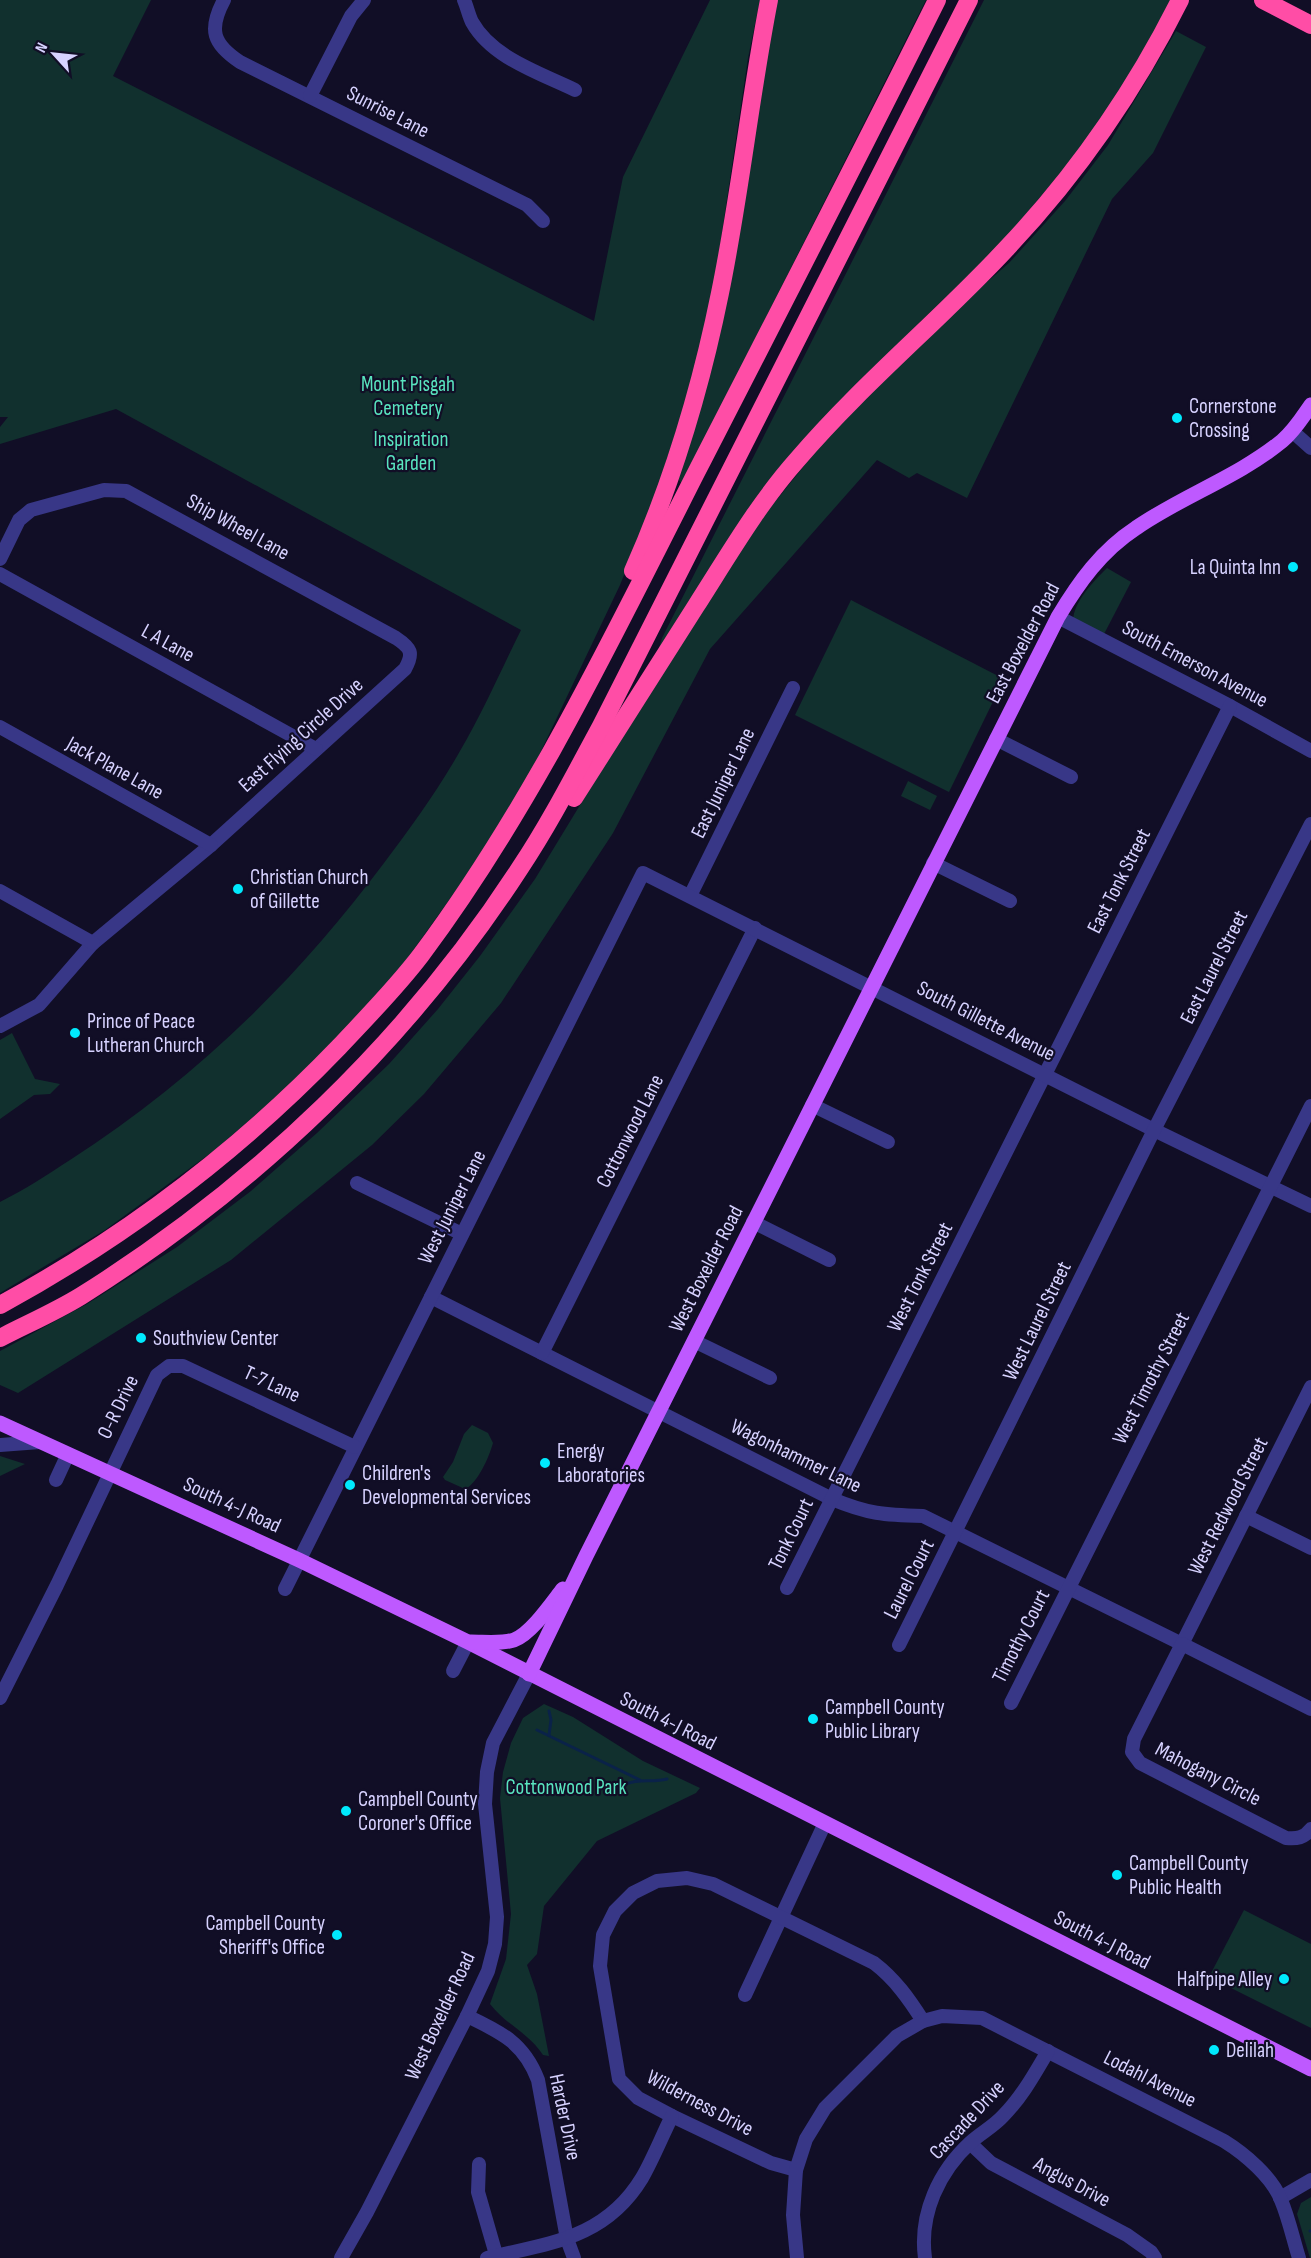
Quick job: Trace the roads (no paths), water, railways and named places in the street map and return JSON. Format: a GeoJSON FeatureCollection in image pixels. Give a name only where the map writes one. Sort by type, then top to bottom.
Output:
{"type":"FeatureCollection","features":[{"type":"Feature","properties":{"kind":"highway"},"geometry":{"type":"LineString","coordinates":[[491,851],[611,621],[644,548],[686,427],[720,292],[769,0]]}},
{"type":"Feature","properties":{"kind":"highway"},"geometry":{"type":"LineString","coordinates":[[0,1305],[59,1273],[137,1222],[189,1184],[244,1138],[306,1081],[375,1009],[420,955],[518,812],[585,692],[937,0]]}},
{"type":"Feature","properties":{"kind":"highway"},"geometry":{"type":"LineString","coordinates":[[387,1041],[425,998],[473,936],[520,869],[555,811],[606,716],[969,0]]}},
{"type":"Feature","properties":{"kind":"highway"},"geometry":{"type":"LineString","coordinates":[[0,1338],[79,1297],[162,1241],[239,1181],[306,1123],[470,953],[526,873],[739,538],[796,461],[865,387],[1005,250],[1046,206],[1113,118],[1180,0]]}},
{"type":"Feature","properties":{"kind":"highway"},"geometry":{"type":"LineString","coordinates":[[1263,0],[1311,25]]}},
{"type":"Feature","properties":{"kind":"main road","name":"East Boxelder Road"},"geometry":{"type":"LineString","coordinates":[[871,986],[1058,617],[1093,565],[1129,533],[1259,457],[1292,431],[1311,405]]}},
{"type":"Feature","properties":{"kind":"main road","name":"West Boxelder Road"},"geometry":{"type":"LineString","coordinates":[[579,1571],[871,986]]}},
{"type":"Feature","properties":{"kind":"main road","name":"South 4-J Road"},"geometry":{"type":"LineString","coordinates":[[0,1423],[299,1560],[468,1642],[1311,2069]]}},
{"type":"Feature","properties":{"kind":"main road"},"geometry":{"type":"LineString","coordinates":[[468,1642],[512,1641],[522,1636],[579,1571]]}},
{"type":"Feature","properties":{"kind":"main road"},"geometry":{"type":"LineString","coordinates":[[529,1674],[579,1571]]}},
{"type":"Feature","properties":{"kind":"street","name":"Sunrise Lane"},"geometry":{"type":"LineString","coordinates":[[224,0],[216,25],[215,38],[225,52],[240,62],[527,205],[543,221]]}},
{"type":"Feature","properties":{"kind":"street"},"geometry":{"type":"LineString","coordinates":[[310,96],[351,16],[364,0]]}},
{"type":"Feature","properties":{"kind":"street"},"geometry":{"type":"LineString","coordinates":[[464,0],[473,23],[486,41],[503,54],[575,90]]}},
{"type":"Feature","properties":{"kind":"street"},"geometry":{"type":"LineString","coordinates":[[1292,431],[1311,448]]}},
{"type":"Feature","properties":{"kind":"street","name":"Ship Wheel Lane"},"geometry":{"type":"LineString","coordinates":[[0,559],[19,520],[31,510],[104,490],[126,491],[396,638],[405,644],[411,653]]}},
{"type":"Feature","properties":{"kind":"street","name":"L A Lane"},"geometry":{"type":"LineString","coordinates":[[0,574],[316,749]]}},
{"type":"Feature","properties":{"kind":"street","name":"South Emerson Avenue"},"geometry":{"type":"LineString","coordinates":[[1058,617],[1230,706],[1311,751]]}},
{"type":"Feature","properties":{"kind":"street","name":"East Flying Circle Drive"},"geometry":{"type":"LineString","coordinates":[[0,1026],[39,1005],[93,943],[211,844],[405,669],[411,659],[411,653]]}},
{"type":"Feature","properties":{"kind":"street","name":"East Juniper Lane"},"geometry":{"type":"LineString","coordinates":[[690,896],[793,688]]}},
{"type":"Feature","properties":{"kind":"street","name":"East Tonk Street"},"geometry":{"type":"LineString","coordinates":[[1046,1074],[1230,706]]}},
{"type":"Feature","properties":{"kind":"street","name":"Jack Plane Lane"},"geometry":{"type":"LineString","coordinates":[[0,728],[211,844]]}},
{"type":"Feature","properties":{"kind":"street"},"geometry":{"type":"LineString","coordinates":[[996,739],[1071,777]]}},
{"type":"Feature","properties":{"kind":"street","name":"East Laurel Street"},"geometry":{"type":"LineString","coordinates":[[1154,1130],[1311,824]]}},
{"type":"Feature","properties":{"kind":"street"},"geometry":{"type":"LineString","coordinates":[[933,863],[1011,901]]}},
{"type":"Feature","properties":{"kind":"street","name":"South Gillette Avenue"},"geometry":{"type":"LineString","coordinates":[[643,873],[1154,1130],[1311,1206]]}},
{"type":"Feature","properties":{"kind":"street","name":"West Juniper Lane"},"geometry":{"type":"LineString","coordinates":[[285,1589],[643,873]]}},
{"type":"Feature","properties":{"kind":"street"},"geometry":{"type":"LineString","coordinates":[[0,891],[93,943]]}},
{"type":"Feature","properties":{"kind":"street","name":"Cottonwood Lane"},"geometry":{"type":"LineString","coordinates":[[542,1353],[755,928]]}},
{"type":"Feature","properties":{"kind":"street","name":"West Tonk Street"},"geometry":{"type":"LineString","coordinates":[[832,1499],[1046,1074]]}},
{"type":"Feature","properties":{"kind":"street"},"geometry":{"type":"LineString","coordinates":[[812,1105],[888,1142]]}},
{"type":"Feature","properties":{"kind":"street","name":"West Timothy Street"},"geometry":{"type":"LineString","coordinates":[[1069,1588],[1311,1106]]}},
{"type":"Feature","properties":{"kind":"street","name":"West Laurel Street"},"geometry":{"type":"LineString","coordinates":[[957,1531],[1154,1130]]}},
{"type":"Feature","properties":{"kind":"street"},"geometry":{"type":"LineString","coordinates":[[357,1183],[462,1234]]}},
{"type":"Feature","properties":{"kind":"street"},"geometry":{"type":"LineString","coordinates":[[753,1222],[829,1260]]}},
{"type":"Feature","properties":{"kind":"street","name":"Wagonhammer Lane"},"geometry":{"type":"LineString","coordinates":[[431,1297],[832,1499],[860,1511],[882,1515],[923,1516],[1182,1644]]}},
{"type":"Feature","properties":{"kind":"street"},"geometry":{"type":"LineString","coordinates":[[694,1341],[770,1378]]}},
{"type":"Feature","properties":{"kind":"street","name":"T-7 Lane"},"geometry":{"type":"LineString","coordinates":[[169,1366],[183,1366],[356,1447]]}},
{"type":"Feature","properties":{"kind":"street","name":"O-R Drive"},"geometry":{"type":"LineString","coordinates":[[0,1698],[57,1585],[157,1375],[169,1366]]}},
{"type":"Feature","properties":{"kind":"street","name":"West Redwood Street"},"geometry":{"type":"LineString","coordinates":[[1182,1644],[1311,1387]]}},
{"type":"Feature","properties":{"kind":"street"},"geometry":{"type":"LineString","coordinates":[[0,1445],[40,1442]]}},
{"type":"Feature","properties":{"kind":"street"},"geometry":{"type":"LineString","coordinates":[[56,1480],[68,1454]]}},
{"type":"Feature","properties":{"kind":"street","name":"Tonk Court"},"geometry":{"type":"LineString","coordinates":[[788,1588],[832,1499]]}},
{"type":"Feature","properties":{"kind":"street"},"geometry":{"type":"LineString","coordinates":[[1246,1516],[1311,1548]]}},
{"type":"Feature","properties":{"kind":"street","name":"Laurel Court"},"geometry":{"type":"LineString","coordinates":[[899,1645],[957,1531]]}},
{"type":"Feature","properties":{"kind":"street","name":"Timothy Court"},"geometry":{"type":"LineString","coordinates":[[1011,1703],[1069,1588]]}},
{"type":"Feature","properties":{"kind":"street"},"geometry":{"type":"LineString","coordinates":[[453,1671],[468,1642]]}},
{"type":"Feature","properties":{"kind":"street"},"geometry":{"type":"LineString","coordinates":[[1182,1644],[1311,1709]]}},
{"type":"Feature","properties":{"kind":"street","name":"Mahogany Circle"},"geometry":{"type":"LineString","coordinates":[[1182,1644],[1134,1739],[1132,1752],[1140,1763],[1286,1838],[1297,1839],[1311,1829]]}},
{"type":"Feature","properties":{"kind":"street","name":"West Boxelder Road"},"geometry":{"type":"LineString","coordinates":[[341,2258],[367,2212],[488,1971],[495,1944],[495,1888],[485,1804],[487,1772],[493,1743],[529,1674]]}},
{"type":"Feature","properties":{"kind":"street"},"geometry":{"type":"LineString","coordinates":[[745,1995],[825,1823]]}},
{"type":"Feature","properties":{"kind":"street","name":"Wilderness Drive"},"geometry":{"type":"LineString","coordinates":[[796,2170],[771,2163],[672,2116],[638,2098],[619,2079],[600,1966],[603,1935],[615,1911],[633,1893],[657,1881],[687,1878],[713,1884],[874,1963],[888,1973],[922,2021]]}},
{"type":"Feature","properties":{"kind":"street","name":"Harder Drive"},"geometry":{"type":"LineString","coordinates":[[467,2016],[510,2039],[532,2064],[538,2080],[567,2239],[574,2258]]}},
{"type":"Feature","properties":{"kind":"street","name":"Lodahl Avenue"},"geometry":{"type":"LineString","coordinates":[[922,2021],[942,2016],[982,2018],[1224,2140],[1257,2167],[1281,2198],[1299,2258]]}},
{"type":"Feature","properties":{"kind":"street"},"geometry":{"type":"LineString","coordinates":[[797,2258],[793,2215],[796,2170],[806,2139],[825,2108],[897,2036],[922,2021]]}},
{"type":"Feature","properties":{"kind":"street","name":"Cascade Drive"},"geometry":{"type":"LineString","coordinates":[[925,2258],[927,2210],[944,2170],[970,2143],[1004,2115],[1027,2086],[1048,2051]]}},
{"type":"Feature","properties":{"kind":"street"},"geometry":{"type":"LineString","coordinates":[[479,2164],[478,2193],[494,2257],[587,2232],[612,2215],[642,2178],[672,2116]]}},
{"type":"Feature","properties":{"kind":"street","name":"Angus Drive"},"geometry":{"type":"LineString","coordinates":[[970,2143],[991,2163],[1127,2235],[1151,2252],[1155,2258]]}},
{"type":"Feature","properties":{"kind":"street"},"geometry":{"type":"LineString","coordinates":[[1281,2198],[1311,2180]]}},
{"type":"Feature","properties":{"kind":"waterway"},"geometry":{"type":"LineString","coordinates":[[549,1711],[551,1720],[549,1735]]}},
{"type":"Feature","properties":{"kind":"waterway"},"geometry":{"type":"LineString","coordinates":[[537,1730],[640,1780]]}},
{"type":"Feature","properties":{"kind":"waterway"},"geometry":{"type":"LineString","coordinates":[[626,1784],[667,1779]]}},
{"type":"Feature","properties":{"kind":"place","name":"Cornerstone Crossing"},"geometry":{"type":"Point","coordinates":[1177,418]}},
{"type":"Feature","properties":{"kind":"place","name":"La Quinta Inn"},"geometry":{"type":"Point","coordinates":[1293,567]}},
{"type":"Feature","properties":{"kind":"place","name":"Christian Church of Gillette"},"geometry":{"type":"Point","coordinates":[238,889]}},
{"type":"Feature","properties":{"kind":"place","name":"Prince of Peace Lutheran Church"},"geometry":{"type":"Point","coordinates":[75,1033]}},
{"type":"Feature","properties":{"kind":"place","name":"Southview Center"},"geometry":{"type":"Point","coordinates":[141,1338]}},
{"type":"Feature","properties":{"kind":"place","name":"Energy Laboratories"},"geometry":{"type":"Point","coordinates":[545,1463]}},
{"type":"Feature","properties":{"kind":"place","name":"Children's Developmental Services"},"geometry":{"type":"Point","coordinates":[350,1485]}},
{"type":"Feature","properties":{"kind":"place","name":"Campbell County Public Library"},"geometry":{"type":"Point","coordinates":[813,1719]}},
{"type":"Feature","properties":{"kind":"place","name":"Campbell County Coroner's Office"},"geometry":{"type":"Point","coordinates":[346,1811]}},
{"type":"Feature","properties":{"kind":"place","name":"Campbell County Public Health"},"geometry":{"type":"Point","coordinates":[1117,1875]}},
{"type":"Feature","properties":{"kind":"place","name":"Campbell County Sheriff's Office"},"geometry":{"type":"Point","coordinates":[337,1935]}},
{"type":"Feature","properties":{"kind":"place","name":"Halfpipe Alley"},"geometry":{"type":"Point","coordinates":[1284,1979]}},
{"type":"Feature","properties":{"kind":"place","name":"Delilah"},"geometry":{"type":"Point","coordinates":[1214,2050]}},
{"type":"Feature","properties":{"kind":"park label","name":"Mount Pisgah Cemetery"},"geometry":{"type":"Point","coordinates":[408,396]}},
{"type":"Feature","properties":{"kind":"park label","name":"Inspiration Garden"},"geometry":{"type":"Point","coordinates":[411,451]}},
{"type":"Feature","properties":{"kind":"park label","name":"Cottonwood Park"},"geometry":{"type":"Point","coordinates":[566,1787]}}]}
